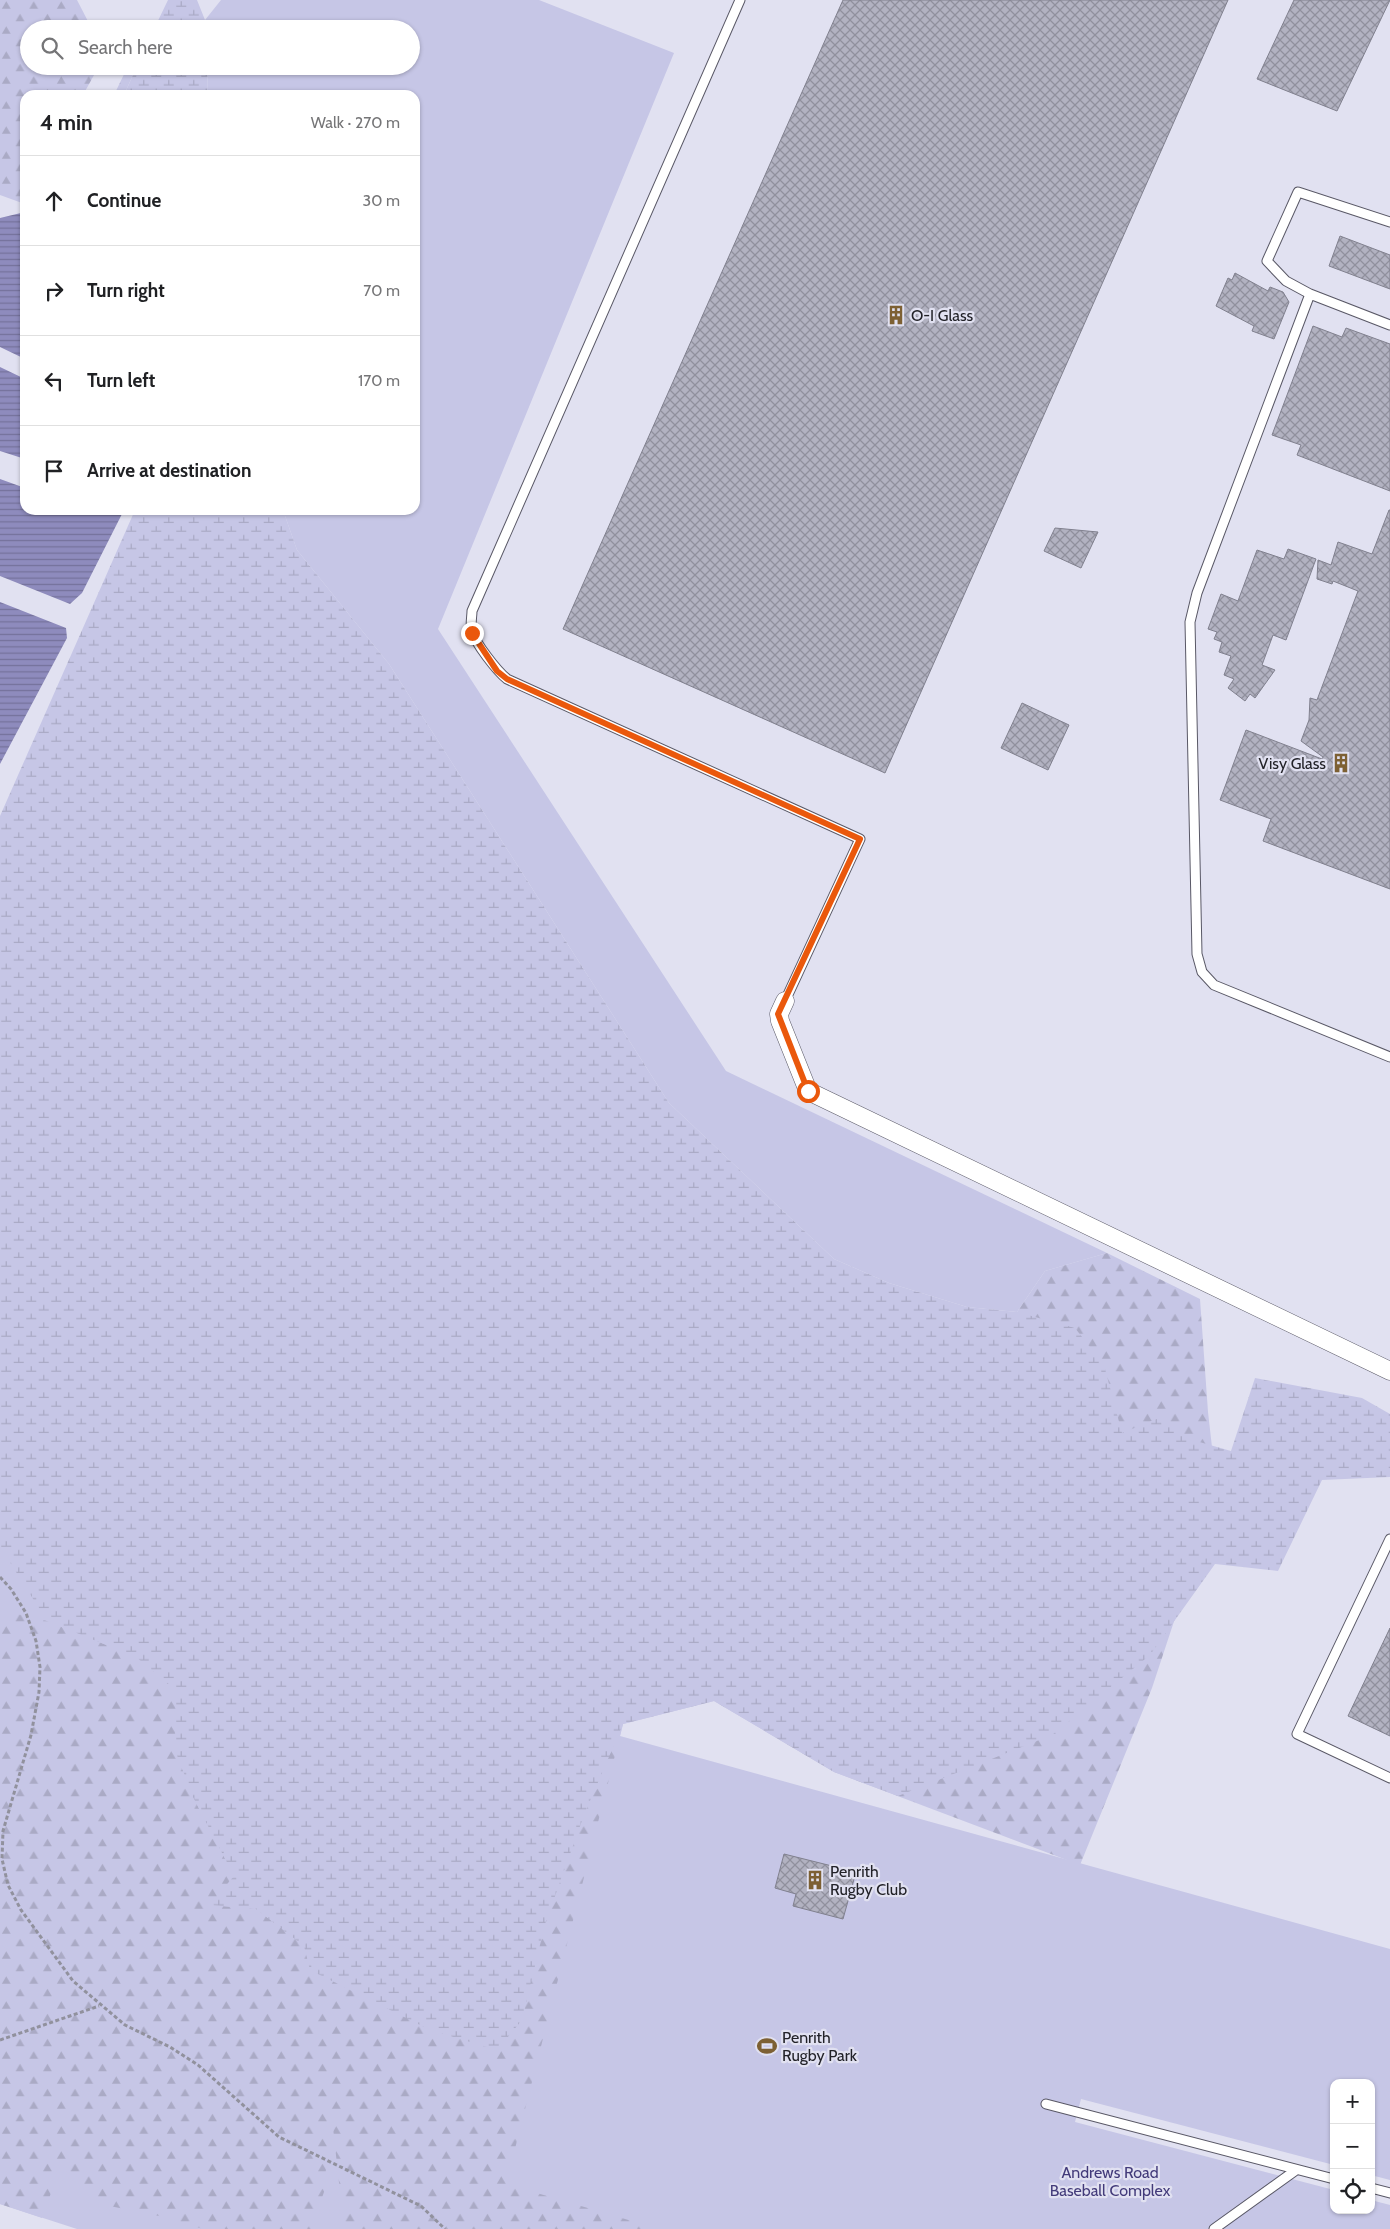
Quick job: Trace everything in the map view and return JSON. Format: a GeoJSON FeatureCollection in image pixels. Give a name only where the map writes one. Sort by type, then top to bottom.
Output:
{"type":"FeatureCollection","features":[{"type":"Feature","properties":{"kind":"street"},"geometry":{"type":"LineString","coordinates":[[785,1001],[778,1014],[808,1091],[1390,1371]]}},
{"type":"Feature","properties":{"kind":"lane"},"geometry":{"type":"LineString","coordinates":[[740,0],[472,611],[471,624],[472,633],[497,671],[507,679],[860,839],[785,1001]]}},
{"type":"Feature","properties":{"kind":"lane"},"geometry":{"type":"LineString","coordinates":[[1390,222],[1298,192],[1267,261],[1286,282],[1310,294],[1390,325]]}},
{"type":"Feature","properties":{"kind":"lane"},"geometry":{"type":"LineString","coordinates":[[1310,294],[1196,593],[1190,622],[1198,954],[1202,972],[1214,985],[1390,1057]]}},
{"type":"Feature","properties":{"kind":"lane"},"geometry":{"type":"LineString","coordinates":[[1390,1539],[1298,1734],[1390,1778]]}},
{"type":"Feature","properties":{"kind":"lane"},"geometry":{"type":"LineString","coordinates":[[1046,2104],[1330,2178]]}},
{"type":"Feature","properties":{"kind":"lane"},"geometry":{"type":"LineString","coordinates":[[1214,2229],[1296,2170]]}},
{"type":"Feature","properties":{"kind":"lane"},"geometry":{"type":"LineString","coordinates":[[1375,2189],[1390,2193]]}},
{"type":"Feature","properties":{"kind":"path"},"geometry":{"type":"LineString","coordinates":[[0,1577],[11,1589],[26,1613],[36,1641],[40,1667],[39,1692],[31,1735],[3,1831],[2,1859],[6,1876],[21,1910],[38,1935],[73,1982],[125,2026],[170,2047],[198,2065],[279,2137],[421,2206],[445,2229]]}},
{"type":"Feature","properties":{"kind":"path"},"geometry":{"type":"LineString","coordinates":[[0,2040],[100,2006]]}},
{"type":"Feature","properties":{"kind":"green space"},"geometry":{"type":"Polygon","coordinates":[[[0,0],[77,0],[87,20],[20,20],[20,75],[94,75],[86,90],[20,90],[20,202],[0,195],[0,0]]]}},
{"type":"Feature","properties":{"kind":"green space"},"geometry":{"type":"Polygon","coordinates":[[[168,0],[197,0],[205,20],[158,20],[168,0]]]}},
{"type":"Feature","properties":{"kind":"green space"},"geometry":{"type":"Polygon","coordinates":[[[221,0],[539,0],[674,53],[438,629],[726,1071],[1107,1253],[1045,1271],[1017,1312],[967,1307],[889,1283],[834,1259],[669,1103],[389,664],[297,550],[285,515],[420,515],[420,90],[208,90],[207,75],[420,75],[420,20],[205,20],[221,0]]]}},
{"type":"Feature","properties":{"kind":"green space"},"geometry":{"type":"Polygon","coordinates":[[[124,75],[133,75],[126,90],[116,90],[124,75]]]}},
{"type":"Feature","properties":{"kind":"green space"},"geometry":{"type":"Polygon","coordinates":[[[133,75],[207,75],[208,90],[126,90],[133,75]]]}},
{"type":"Feature","properties":{"kind":"green space"},"geometry":{"type":"Polygon","coordinates":[[[133,515],[285,515],[297,550],[389,664],[669,1103],[834,1259],[889,1283],[967,1307],[1017,1312],[1075,1328],[1104,1365],[1122,1433],[1164,1416],[1189,1439],[1231,1451],[1255,1378],[1362,1398],[1390,1414],[1390,1477],[1322,1480],[1278,1571],[1215,1564],[1150,1655],[1052,1735],[898,1796],[834,1772],[714,1701],[623,1724],[584,1815],[545,1924],[522,2020],[497,2050],[430,2030],[310,1970],[304,1946],[256,1909],[210,1905],[234,1876],[193,1797],[175,1750],[176,1690],[136,1657],[47,1621],[6,1556],[0,1553],[0,816],[133,515]]]}},
{"type":"Feature","properties":{"kind":"green space"},"geometry":{"type":"Polygon","coordinates":[[[1107,1253],[1200,1299],[1208,1412],[1217,1491],[1152,1688],[1080,1865],[834,1772],[714,1701],[623,1724],[506,2184],[659,2229],[344,2229],[331,2109],[324,2192],[311,2229],[203,2229],[159,2216],[95,2203],[61,2165],[42,2218],[0,2204],[0,1610],[47,1621],[136,1657],[177,1690],[175,1750],[193,1797],[234,1876],[210,1905],[256,1909],[305,1946],[310,1970],[965,1323],[1017,1312],[1045,1271],[1107,1253]]]}},
{"type":"Feature","properties":{"kind":"green space","name":"Andrews Road Baseball Complex"},"geometry":{"type":"Polygon","coordinates":[[[0,1543],[623,1724],[620,1736],[1390,1949],[1390,2180],[1375,2176],[1375,2079],[1330,2079],[1330,2164],[1081,2099],[1075,2122],[1330,2189],[1330,2214],[1375,2214],[1375,2201],[1390,2205],[1390,2229],[77,2229],[0,2204],[0,1543]]]}},
{"type":"Feature","properties":{"kind":"shaded area"},"geometry":{"type":"Polygon","coordinates":[[[20,213],[20,357],[0,347],[0,218],[20,213]]]}},
{"type":"Feature","properties":{"kind":"shaded area"},"geometry":{"type":"Polygon","coordinates":[[[0,367],[20,377],[20,457],[0,451],[0,367]]]}},
{"type":"Feature","properties":{"kind":"shaded area"},"geometry":{"type":"Polygon","coordinates":[[[0,479],[20,486],[20,515],[121,515],[82,593],[70,604],[0,576],[0,479]]]}},
{"type":"Feature","properties":{"kind":"shaded area"},"geometry":{"type":"Polygon","coordinates":[[[0,602],[66,628],[67,638],[0,764],[0,602]]]}},
{"type":"Feature","properties":{"kind":"building","name":"O-I Glass"},"geometry":{"type":"Polygon","coordinates":[[[843,0],[1228,0],[885,773],[563,629],[843,0]]]}},
{"type":"Feature","properties":{"kind":"building"},"geometry":{"type":"Polygon","coordinates":[[[1294,0],[1390,0],[1337,111],[1257,79],[1294,0]]]}},
{"type":"Feature","properties":{"kind":"building"},"geometry":{"type":"Polygon","coordinates":[[[1340,236],[1390,255],[1390,289],[1329,266],[1340,236]]]}},
{"type":"Feature","properties":{"kind":"building"},"geometry":{"type":"Polygon","coordinates":[[[1235,273],[1268,291],[1270,287],[1283,292],[1289,302],[1274,339],[1252,331],[1254,326],[1216,306],[1228,278],[1232,280],[1235,273]]]}},
{"type":"Feature","properties":{"kind":"building"},"geometry":{"type":"Polygon","coordinates":[[[1313,326],[1342,337],[1346,328],[1390,344],[1390,491],[1297,455],[1301,445],[1272,435],[1313,326]]]}},
{"type":"Feature","properties":{"kind":"building","name":"Visy Glass"},"geometry":{"type":"Polygon","coordinates":[[[1389,510],[1390,889],[1263,841],[1271,819],[1220,800],[1246,730],[1322,759],[1323,757],[1301,741],[1309,720],[1310,698],[1317,700],[1358,591],[1333,581],[1332,584],[1317,579],[1318,560],[1331,565],[1338,542],[1372,554],[1389,510]]]}},
{"type":"Feature","properties":{"kind":"building"},"geometry":{"type":"Polygon","coordinates":[[[1055,528],[1098,532],[1081,568],[1044,551],[1055,528]]]}},
{"type":"Feature","properties":{"kind":"building"},"geometry":{"type":"Polygon","coordinates":[[[1288,549],[1316,559],[1286,640],[1273,635],[1262,665],[1275,670],[1255,698],[1250,694],[1245,701],[1228,688],[1234,679],[1224,675],[1231,656],[1219,652],[1222,642],[1214,639],[1217,632],[1208,629],[1221,594],[1238,601],[1257,550],[1284,559],[1288,549]]]}},
{"type":"Feature","properties":{"kind":"building"},"geometry":{"type":"Polygon","coordinates":[[[1022,703],[1069,725],[1048,770],[1001,748],[1022,703]]]}},
{"type":"Feature","properties":{"kind":"building"},"geometry":{"type":"Polygon","coordinates":[[[1390,1628],[1390,1736],[1348,1716],[1390,1628]]]}},
{"type":"Feature","properties":{"kind":"building","name":"Penrith Rugby Club"},"geometry":{"type":"Polygon","coordinates":[[[784,1854],[856,1872],[843,1919],[793,1906],[796,1894],[775,1888],[784,1854]]]}},
{"type":"Feature","properties":{"kind":"place","name":"O-I Glass"},"geometry":{"type":"Point","coordinates":[896,315]}},
{"type":"Feature","properties":{"kind":"place","name":"Visy Glass"},"geometry":{"type":"Point","coordinates":[1341,763]}},
{"type":"Feature","properties":{"kind":"place","name":"Penrith Rugby Club"},"geometry":{"type":"Point","coordinates":[815,1880]}},
{"type":"Feature","properties":{"kind":"place","name":"Penrith Rugby Park"},"geometry":{"type":"Point","coordinates":[767,2046]}},
{"type":"Feature","properties":{"kind":"route"},"geometry":{"type":"LineString","coordinates":[[472,633],[497,671],[507,679],[860,839],[778,1014],[808,1091]]}}]}
